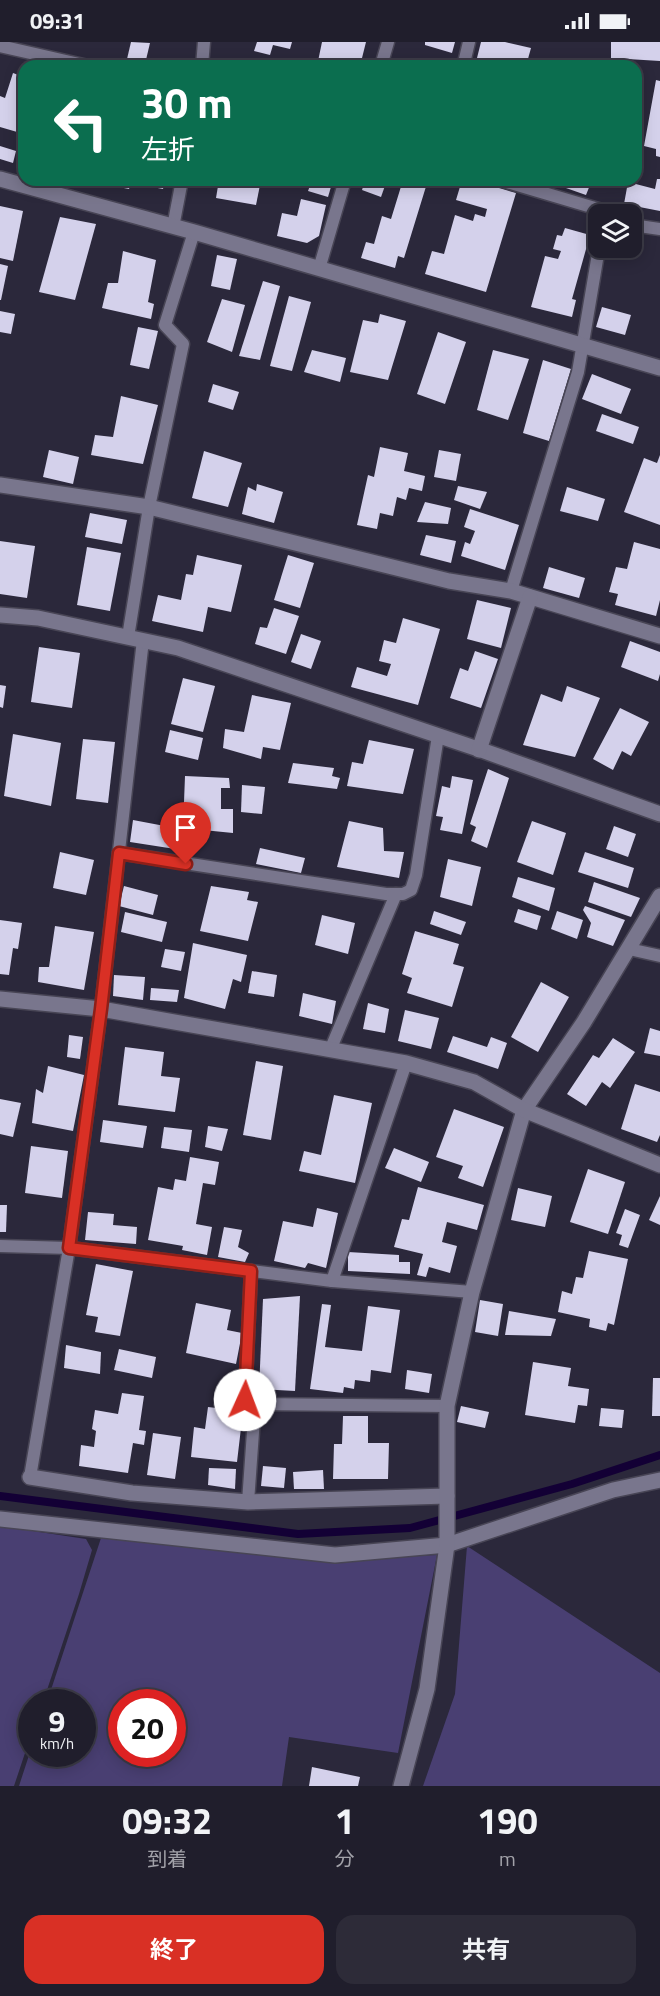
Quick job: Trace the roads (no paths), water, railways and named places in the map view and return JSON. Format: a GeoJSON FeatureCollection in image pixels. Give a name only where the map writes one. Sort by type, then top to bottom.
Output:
{"type":"FeatureCollection","features":[{"type":"Feature","properties":{"kind":"street"},"geometry":{"type":"LineString","coordinates":[[0,179],[18,184]]}},
{"type":"Feature","properties":{"kind":"street"},"geometry":{"type":"LineString","coordinates":[[25,186],[194,232],[660,368]]}},
{"type":"Feature","properties":{"kind":"street"},"geometry":{"type":"LineString","coordinates":[[0,485],[149,507],[449,581],[511,591],[660,636]]}},
{"type":"Feature","properties":{"kind":"street"},"geometry":{"type":"LineString","coordinates":[[479,750],[530,597]]}},
{"type":"Feature","properties":{"kind":"street"},"geometry":{"type":"LineString","coordinates":[[0,615],[38,618],[177,648],[660,814]]}},
{"type":"Feature","properties":{"kind":"street"},"geometry":{"type":"LineString","coordinates":[[401,1786],[427,1689],[447,1545],[447,1406],[472,1292],[524,1110],[584,1022],[660,896]]}},
{"type":"Feature","properties":{"kind":"street"},"geometry":{"type":"LineString","coordinates":[[0,999],[101,1009],[406,1062],[474,1082],[524,1110],[660,1165]]}},
{"type":"Feature","properties":{"kind":"street"},"geometry":{"type":"LineString","coordinates":[[30,1477],[132,1493],[248,1502],[447,1496]]}},
{"type":"Feature","properties":{"kind":"street"},"geometry":{"type":"LineString","coordinates":[[0,1519],[335,1555],[447,1545],[613,1490],[660,1479]]}},
{"type":"Feature","properties":{"kind":"lane"},"geometry":{"type":"LineString","coordinates":[[202,60],[204,42]]}},
{"type":"Feature","properties":{"kind":"lane"},"geometry":{"type":"LineString","coordinates":[[383,60],[388,42]]}},
{"type":"Feature","properties":{"kind":"lane"},"geometry":{"type":"LineString","coordinates":[[465,60],[469,42]]}},
{"type":"Feature","properties":{"kind":"lane"},"geometry":{"type":"LineString","coordinates":[[0,46],[62,60]]}},
{"type":"Feature","properties":{"kind":"lane"},"geometry":{"type":"LineString","coordinates":[[173,227],[181,186]]}},
{"type":"Feature","properties":{"kind":"lane"},"geometry":{"type":"LineString","coordinates":[[318,269],[343,186]]}},
{"type":"Feature","properties":{"kind":"lane"},"geometry":{"type":"LineString","coordinates":[[520,186],[588,206]]}},
{"type":"Feature","properties":{"kind":"lane"},"geometry":{"type":"LineString","coordinates":[[642,226],[660,229]]}},
{"type":"Feature","properties":{"kind":"lane"},"geometry":{"type":"LineString","coordinates":[[30,1477],[69,1248],[101,1009],[119,853],[135,639],[149,507],[183,344],[165,325],[194,232]]}},
{"type":"Feature","properties":{"kind":"lane"},"geometry":{"type":"LineString","coordinates":[[511,591],[578,372],[597,258]]}},
{"type":"Feature","properties":{"kind":"lane"},"geometry":{"type":"LineString","coordinates":[[119,853],[386,894],[403,894],[411,890],[416,875],[438,736]]}},
{"type":"Feature","properties":{"kind":"lane"},"geometry":{"type":"LineString","coordinates":[[332,1048],[396,894]]}},
{"type":"Feature","properties":{"kind":"lane"},"geometry":{"type":"LineString","coordinates":[[629,949],[660,956]]}},
{"type":"Feature","properties":{"kind":"lane"},"geometry":{"type":"LineString","coordinates":[[332,1281],[406,1062]]}},
{"type":"Feature","properties":{"kind":"lane"},"geometry":{"type":"LineString","coordinates":[[0,1246],[69,1248],[332,1281],[472,1292]]}},
{"type":"Feature","properties":{"kind":"lane"},"geometry":{"type":"LineString","coordinates":[[251,1271],[245,1400],[255,1404],[447,1406]]}},
{"type":"Feature","properties":{"kind":"lane"},"geometry":{"type":"LineString","coordinates":[[248,1502],[255,1404]]}},
{"type":"Feature","properties":{"kind":"waterway"},"geometry":{"type":"LineString","coordinates":[[0,1496],[298,1534],[410,1528],[572,1484],[660,1455]]}}]}
